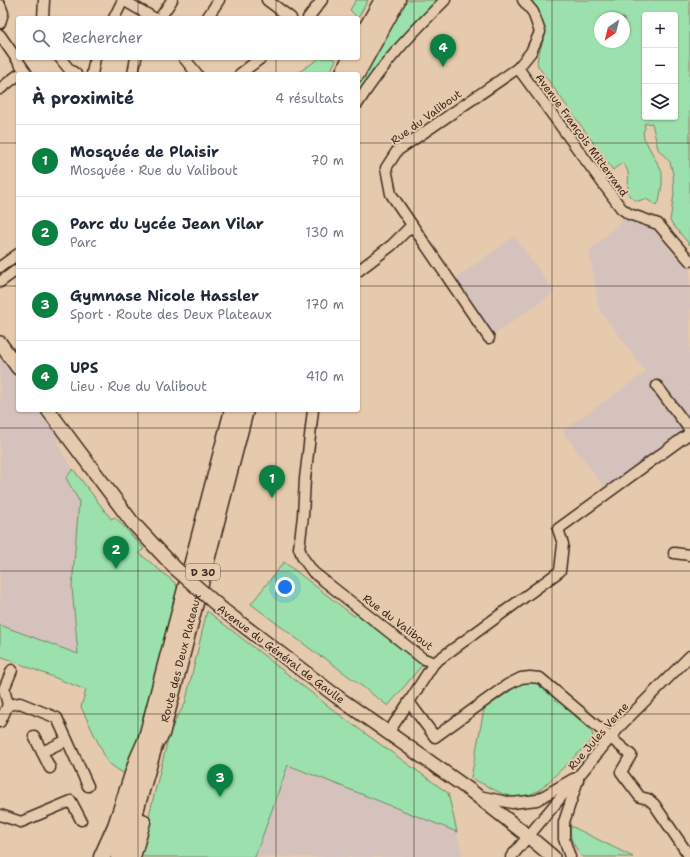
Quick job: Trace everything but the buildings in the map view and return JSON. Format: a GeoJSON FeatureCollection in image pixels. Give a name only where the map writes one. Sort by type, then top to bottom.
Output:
{"type":"FeatureCollection","features":[{"type":"Feature","properties":{"kind":"main road"},"geometry":{"type":"LineString","coordinates":[[360,40],[383,0]]}},
{"type":"Feature","properties":{"kind":"main road"},"geometry":{"type":"LineString","coordinates":[[357,72],[397,0]]}},
{"type":"Feature","properties":{"kind":"main road"},"geometry":{"type":"LineString","coordinates":[[344,72],[350,60]]}},
{"type":"Feature","properties":{"kind":"main road","name":"Route des Deux Plateaux"},"geometry":{"type":"LineString","coordinates":[[119,857],[129,832],[156,742],[153,737],[233,412]]}},
{"type":"Feature","properties":{"kind":"main road","name":"Route des Deux Plateaux"},"geometry":{"type":"LineString","coordinates":[[113,857],[124,828],[144,761],[153,737],[244,412]]}},
{"type":"Feature","properties":{"kind":"main road"},"geometry":{"type":"LineString","coordinates":[[102,857],[116,826],[138,759],[153,737],[160,744],[136,847],[132,857]]}},
{"type":"Feature","properties":{"kind":"street"},"geometry":{"type":"LineString","coordinates":[[44,0],[44,16]]}},
{"type":"Feature","properties":{"kind":"street"},"geometry":{"type":"LineString","coordinates":[[115,16],[123,0],[151,16]]}},
{"type":"Feature","properties":{"kind":"street"},"geometry":{"type":"LineString","coordinates":[[161,16],[172,0]]}},
{"type":"Feature","properties":{"kind":"street"},"geometry":{"type":"LineString","coordinates":[[208,16],[219,0]]}},
{"type":"Feature","properties":{"kind":"street"},"geometry":{"type":"LineString","coordinates":[[267,0],[288,16]]}},
{"type":"Feature","properties":{"kind":"street"},"geometry":{"type":"LineString","coordinates":[[310,16],[322,0]]}},
{"type":"Feature","properties":{"kind":"street"},"geometry":{"type":"LineString","coordinates":[[360,99],[392,55],[445,0]]}},
{"type":"Feature","properties":{"kind":"street"},"geometry":{"type":"LineString","coordinates":[[518,68],[531,52],[540,32],[533,12],[523,0]]}},
{"type":"Feature","properties":{"kind":"street"},"geometry":{"type":"LineString","coordinates":[[0,5],[3,13],[0,23]]}},
{"type":"Feature","properties":{"kind":"street"},"geometry":{"type":"LineString","coordinates":[[0,35],[21,72]]}},
{"type":"Feature","properties":{"kind":"street"},"geometry":{"type":"LineString","coordinates":[[62,60],[73,72]]}},
{"type":"Feature","properties":{"kind":"street"},"geometry":{"type":"LineString","coordinates":[[92,72],[95,60]]}},
{"type":"Feature","properties":{"kind":"street"},"geometry":{"type":"LineString","coordinates":[[133,72],[136,60]]}},
{"type":"Feature","properties":{"kind":"street"},"geometry":{"type":"LineString","coordinates":[[186,60],[195,72]]}},
{"type":"Feature","properties":{"kind":"street"},"geometry":{"type":"LineString","coordinates":[[243,72],[258,60]]}},
{"type":"Feature","properties":{"kind":"street","name":"Rue du Valibout"},"geometry":{"type":"LineString","coordinates":[[489,338],[391,194],[386,168],[397,151],[518,68]]}},
{"type":"Feature","properties":{"kind":"street","name":"Avenue François Mitterrand"},"geometry":{"type":"LineString","coordinates":[[518,68],[621,208],[629,214],[658,224],[690,261]]}},
{"type":"Feature","properties":{"kind":"street"},"geometry":{"type":"LineString","coordinates":[[0,89],[16,78]]}},
{"type":"Feature","properties":{"kind":"street"},"geometry":{"type":"LineString","coordinates":[[360,269],[392,245],[412,225]]}},
{"type":"Feature","properties":{"kind":"street"},"geometry":{"type":"LineString","coordinates":[[0,267],[16,255]]}},
{"type":"Feature","properties":{"kind":"street"},"geometry":{"type":"LineString","coordinates":[[0,282],[16,270]]}},
{"type":"Feature","properties":{"kind":"street"},"geometry":{"type":"LineString","coordinates":[[0,344],[16,365]]}},
{"type":"Feature","properties":{"kind":"street"},"geometry":{"type":"LineString","coordinates":[[657,386],[690,430]]}},
{"type":"Feature","properties":{"kind":"street","name":"Avenue du Général de Gaulle"},"geometry":{"type":"LineString","coordinates":[[50,412],[132,522],[175,568],[223,610],[336,696],[477,796],[553,857]]}},
{"type":"Feature","properties":{"kind":"street","name":"Rue du Valibout"},"geometry":{"type":"LineString","coordinates":[[313,412],[299,548],[303,558],[313,572],[422,658],[434,663],[388,733]]}},
{"type":"Feature","properties":{"kind":"street"},"geometry":{"type":"LineString","coordinates":[[434,663],[560,571],[563,544],[558,529],[690,433]]}},
{"type":"Feature","properties":{"kind":"street"},"geometry":{"type":"LineString","coordinates":[[674,553],[690,555]]}},
{"type":"Feature","properties":{"kind":"street","name":"Rue Jules Verne"},"geometry":{"type":"LineString","coordinates":[[510,857],[621,725],[690,656]]}},
{"type":"Feature","properties":{"kind":"street"},"geometry":{"type":"LineString","coordinates":[[0,722],[8,705],[4,690],[12,670]]}},
{"type":"Feature","properties":{"kind":"street"},"geometry":{"type":"LineString","coordinates":[[409,702],[435,737],[507,684],[530,676],[540,678],[631,755],[620,772],[640,797],[648,799],[654,804],[690,857]]}},
{"type":"Feature","properties":{"kind":"street"},"geometry":{"type":"LineString","coordinates":[[8,705],[20,703],[57,718],[88,786]]}},
{"type":"Feature","properties":{"kind":"street"},"geometry":{"type":"LineString","coordinates":[[34,736],[50,768]]}},
{"type":"Feature","properties":{"kind":"street"},"geometry":{"type":"LineString","coordinates":[[42,752],[67,740]]}},
{"type":"Feature","properties":{"kind":"street"},"geometry":{"type":"LineString","coordinates":[[477,796],[512,803],[537,800],[580,774]]}},
{"type":"Feature","properties":{"kind":"street"},"geometry":{"type":"LineString","coordinates":[[570,857],[564,839],[564,822],[580,774]]}},
{"type":"Feature","properties":{"kind":"street"},"geometry":{"type":"LineString","coordinates":[[0,815],[21,822],[71,801],[81,820]]}},
{"type":"Feature","properties":{"kind":"shaded area"},"geometry":{"type":"Polygon","coordinates":[[[629,214],[658,224],[690,261],[690,433],[608,492],[562,431],[646,372],[599,309],[589,251],[629,214]]]}},
{"type":"Feature","properties":{"kind":"shaded area"},"geometry":{"type":"Polygon","coordinates":[[[514,236],[555,292],[489,338],[451,282],[514,236]]]}},
{"type":"Feature","properties":{"kind":"shaded area"},"geometry":{"type":"Polygon","coordinates":[[[0,341],[16,360],[16,412],[54,412],[63,424],[57,444],[73,469],[66,478],[79,501],[72,587],[78,654],[0,625],[0,341]]]}},
{"type":"Feature","properties":{"kind":"shaded area"},"geometry":{"type":"Polygon","coordinates":[[[288,765],[457,832],[463,857],[255,857],[288,765]]]}},
{"type":"Feature","properties":{"kind":"green space"},"geometry":{"type":"Polygon","coordinates":[[[356,0],[368,0],[359,16],[356,16],[350,10],[356,0]]]}},
{"type":"Feature","properties":{"kind":"green space"},"geometry":{"type":"Polygon","coordinates":[[[402,0],[441,0],[360,94],[360,78],[402,0]]]}},
{"type":"Feature","properties":{"kind":"green space"},"geometry":{"type":"Polygon","coordinates":[[[528,0],[690,0],[690,245],[670,221],[674,194],[673,174],[670,162],[658,149],[652,123],[644,124],[645,128],[643,132],[644,138],[662,172],[659,202],[656,205],[646,199],[637,201],[629,195],[628,171],[626,167],[622,163],[613,170],[538,66],[537,64],[543,40],[543,28],[542,22],[528,0]]]}},
{"type":"Feature","properties":{"kind":"green space"},"geometry":{"type":"Polygon","coordinates":[[[317,60],[336,60],[330,72],[299,72],[317,60]]]}},
{"type":"Feature","properties":{"kind":"green space"},"geometry":{"type":"Polygon","coordinates":[[[73,469],[111,519],[115,517],[144,549],[139,553],[174,582],[179,589],[130,772],[123,773],[108,763],[81,707],[86,690],[0,656],[0,625],[78,654],[72,587],[79,501],[66,478],[73,469]]]}},
{"type":"Feature","properties":{"kind":"green space"},"geometry":{"type":"Polygon","coordinates":[[[284,562],[354,616],[357,614],[423,664],[388,706],[251,604],[284,562]]]}},
{"type":"Feature","properties":{"kind":"green space"},"geometry":{"type":"Polygon","coordinates":[[[207,611],[341,716],[448,793],[457,832],[288,765],[255,857],[137,857],[141,848],[169,735],[185,704],[207,611]]]}},
{"type":"Feature","properties":{"kind":"green space"},"geometry":{"type":"Polygon","coordinates":[[[530,681],[553,695],[591,731],[593,735],[592,740],[541,789],[525,797],[514,797],[503,794],[471,778],[484,709],[520,684],[530,681]]]}},
{"type":"Feature","properties":{"kind":"green space"},"geometry":{"type":"Polygon","coordinates":[[[571,826],[633,857],[582,857],[571,838],[571,826]]]}},
{"type":"Feature","properties":{"kind":"place","name":"UPS"},"geometry":{"type":"Point","coordinates":[443,67]}},
{"type":"Feature","properties":{"kind":"place","name":"Mosquée de Plaisir"},"geometry":{"type":"Point","coordinates":[272,498]}},
{"type":"Feature","properties":{"kind":"place","name":"Parc du Lycée Jean Vilar"},"geometry":{"type":"Point","coordinates":[116,569]}},
{"type":"Feature","properties":{"kind":"place","name":"Gymnase Nicole Hassler"},"geometry":{"type":"Point","coordinates":[220,797]}}]}
